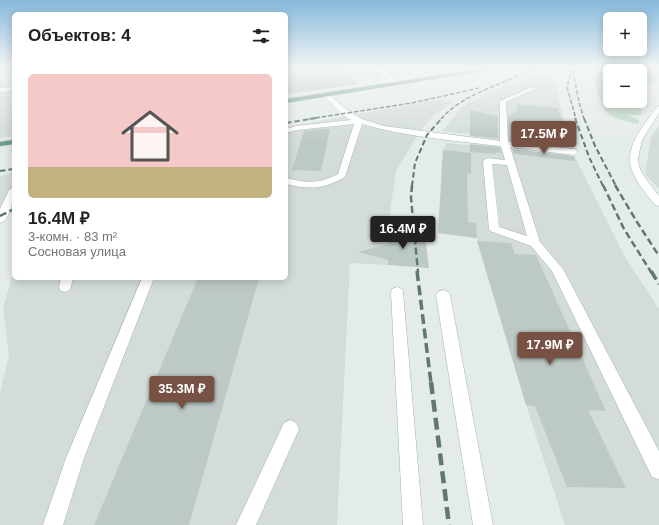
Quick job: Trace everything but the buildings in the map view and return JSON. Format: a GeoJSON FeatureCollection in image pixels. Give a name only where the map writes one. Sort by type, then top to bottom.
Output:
{"type":"FeatureCollection","features":[{"type":"Feature","properties":{"kind":"main road"},"geometry":{"type":"LineString","coordinates":[[288,102],[353,92]]}},
{"type":"Feature","properties":{"kind":"main road"},"geometry":{"type":"LineString","coordinates":[[0,144],[12,142]]}},
{"type":"Feature","properties":{"kind":"lane"},"geometry":{"type":"LineString","coordinates":[[525,92],[502,101],[503,138],[535,243],[557,269],[659,470]]}},
{"type":"Feature","properties":{"kind":"lane"},"geometry":{"type":"LineString","coordinates":[[326,96],[347,114],[359,121],[382,128],[423,135],[574,152]]}},
{"type":"Feature","properties":{"kind":"lane"},"geometry":{"type":"LineString","coordinates":[[659,108],[639,137],[633,160],[638,174],[659,203]]}},
{"type":"Feature","properties":{"kind":"lane"},"geometry":{"type":"LineString","coordinates":[[288,131],[296,128],[359,121]]}},
{"type":"Feature","properties":{"kind":"lane"},"geometry":{"type":"LineString","coordinates":[[288,189],[303,185],[328,183],[342,176],[359,121]]}},
{"type":"Feature","properties":{"kind":"lane"},"geometry":{"type":"LineString","coordinates":[[511,163],[486,161],[494,229],[535,243]]}},
{"type":"Feature","properties":{"kind":"lane"},"geometry":{"type":"LineString","coordinates":[[288,181],[303,185]]}},
{"type":"Feature","properties":{"kind":"lane"},"geometry":{"type":"LineString","coordinates":[[0,198],[12,192]]}},
{"type":"Feature","properties":{"kind":"lane"},"geometry":{"type":"LineString","coordinates":[[0,220],[12,194]]}},
{"type":"Feature","properties":{"kind":"lane"},"geometry":{"type":"LineString","coordinates":[[53,525],[74,458],[147,280]]}},
{"type":"Feature","properties":{"kind":"lane"},"geometry":{"type":"LineString","coordinates":[[397,292],[413,525]]}},
{"type":"Feature","properties":{"kind":"lane"},"geometry":{"type":"LineString","coordinates":[[443,295],[483,525]]}},
{"type":"Feature","properties":{"kind":"lane"},"geometry":{"type":"LineString","coordinates":[[246,525],[290,429]]}},
{"type":"Feature","properties":{"kind":"shaded area"},"geometry":{"type":"Polygon","coordinates":[[[0,92],[12,92],[12,136],[0,138],[0,92]]]}},
{"type":"Feature","properties":{"kind":"shaded area"},"geometry":{"type":"Polygon","coordinates":[[[288,92],[309,92],[288,95],[288,92]]]}},
{"type":"Feature","properties":{"kind":"shaded area"},"geometry":{"type":"Polygon","coordinates":[[[489,92],[557,92],[569,139],[545,137],[542,142],[442,131],[463,106],[489,92]]]}},
{"type":"Feature","properties":{"kind":"shaded area"},"geometry":{"type":"Polygon","coordinates":[[[442,99],[452,103],[434,115],[418,134],[396,171],[387,232],[388,265],[350,263],[337,525],[0,525],[0,393],[9,355],[3,308],[12,277],[12,280],[288,280],[288,127],[442,99]]]}},
{"type":"Feature","properties":{"kind":"shaded area"},"geometry":{"type":"Polygon","coordinates":[[[659,125],[659,189],[645,174],[651,137],[659,125]]]}},
{"type":"Feature","properties":{"kind":"shaded area"},"geometry":{"type":"Polygon","coordinates":[[[447,143],[575,157],[625,257],[659,309],[659,525],[565,525],[526,405],[477,238],[438,233],[443,150],[447,143]]]}},
{"type":"Feature","properties":{"kind":"shaded area"},"geometry":{"type":"Polygon","coordinates":[[[12,173],[12,205],[0,211],[0,176],[12,173]]]}},
{"type":"Feature","properties":{"kind":"green space"},"geometry":{"type":"Polygon","coordinates":[[[597,92],[603,92],[603,106],[597,92]]]}},
{"type":"Feature","properties":{"kind":"green space"},"geometry":{"type":"Polygon","coordinates":[[[604,108],[641,108],[642,115],[628,115],[639,120],[638,124],[617,119],[605,111],[604,108]]]}},
{"type":"Feature","properties":{"kind":"railway"},"geometry":{"type":"LineString","coordinates":[[309,119],[412,103],[463,92]]}},
{"type":"Feature","properties":{"kind":"railway"},"geometry":{"type":"LineString","coordinates":[[442,118],[456,105],[481,92]]}},
{"type":"Feature","properties":{"kind":"railway"},"geometry":{"type":"LineString","coordinates":[[568,92],[576,119]]}},
{"type":"Feature","properties":{"kind":"railway"},"geometry":{"type":"LineString","coordinates":[[577,92],[584,119]]}},
{"type":"Feature","properties":{"kind":"railway"},"geometry":{"type":"LineString","coordinates":[[288,123],[316,118]]}},
{"type":"Feature","properties":{"kind":"railway"},"geometry":{"type":"LineString","coordinates":[[412,186],[415,163],[427,135],[442,118]]}},
{"type":"Feature","properties":{"kind":"railway"},"geometry":{"type":"LineString","coordinates":[[575,118],[589,157],[603,186]]}},
{"type":"Feature","properties":{"kind":"railway"},"geometry":{"type":"LineString","coordinates":[[584,118],[595,146],[616,186]]}},
{"type":"Feature","properties":{"kind":"railway"},"geometry":{"type":"LineString","coordinates":[[0,171],[12,169]]}},
{"type":"Feature","properties":{"kind":"railway"},"geometry":{"type":"LineString","coordinates":[[412,185],[411,198],[418,272]]}},
{"type":"Feature","properties":{"kind":"railway"},"geometry":{"type":"LineString","coordinates":[[603,185],[624,229],[651,272]]}},
{"type":"Feature","properties":{"kind":"railway"},"geometry":{"type":"LineString","coordinates":[[615,185],[659,256]]}},
{"type":"Feature","properties":{"kind":"railway"},"geometry":{"type":"LineString","coordinates":[[0,216],[12,210]]}},
{"type":"Feature","properties":{"kind":"railway"},"geometry":{"type":"LineString","coordinates":[[417,271],[431,383]]}},
{"type":"Feature","properties":{"kind":"railway"},"geometry":{"type":"LineString","coordinates":[[651,271],[659,284]]}},
{"type":"Feature","properties":{"kind":"railway"},"geometry":{"type":"LineString","coordinates":[[431,382],[449,525]]}}]}
